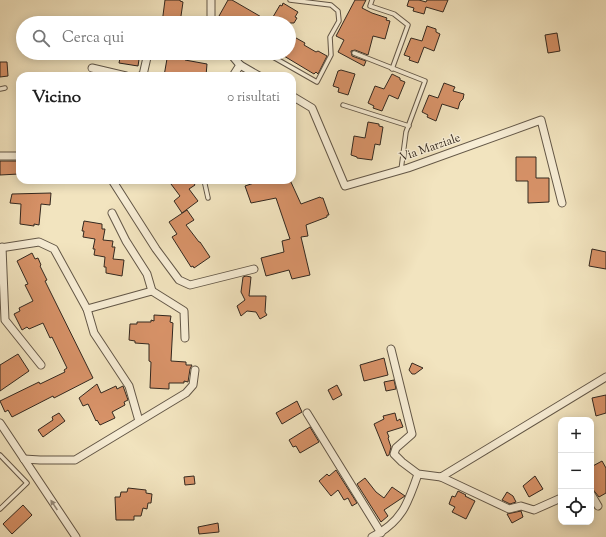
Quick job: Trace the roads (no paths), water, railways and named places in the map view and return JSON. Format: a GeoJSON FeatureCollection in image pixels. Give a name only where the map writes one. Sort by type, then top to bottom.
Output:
{"type":"FeatureCollection","features":[{"type":"Feature","properties":{"kind":"street"},"geometry":{"type":"LineString","coordinates":[[211,0],[211,16]]}},
{"type":"Feature","properties":{"kind":"street"},"geometry":{"type":"LineString","coordinates":[[144,72],[146,60]]}},
{"type":"Feature","properties":{"kind":"street"},"geometry":{"type":"LineString","coordinates":[[236,60],[240,65],[252,72]]}},
{"type":"Feature","properties":{"kind":"street"},"geometry":{"type":"LineString","coordinates":[[236,72],[240,65]]}},
{"type":"Feature","properties":{"kind":"street"},"geometry":{"type":"LineString","coordinates":[[92,68],[109,72]]}},
{"type":"Feature","properties":{"kind":"street","name":"Via Marziale"},"geometry":{"type":"LineString","coordinates":[[296,98],[312,108],[345,186],[401,170],[541,120],[562,203]]}},
{"type":"Feature","properties":{"kind":"street"},"geometry":{"type":"LineString","coordinates":[[0,156],[16,156]]}},
{"type":"Feature","properties":{"kind":"street"},"geometry":{"type":"LineString","coordinates":[[115,184],[156,249],[179,280],[190,285],[254,269]]}},
{"type":"Feature","properties":{"kind":"street"},"geometry":{"type":"LineString","coordinates":[[112,213],[126,241],[147,274],[152,291],[184,311],[185,338]]}},
{"type":"Feature","properties":{"kind":"street"},"geometry":{"type":"LineString","coordinates":[[41,365],[5,320],[1,248],[39,242],[54,249],[87,309],[94,333],[129,386],[139,421]]}},
{"type":"Feature","properties":{"kind":"street"},"geometry":{"type":"LineString","coordinates":[[87,309],[152,291]]}},
{"type":"Feature","properties":{"kind":"street"},"geometry":{"type":"LineString","coordinates":[[391,349],[412,434],[396,448],[394,454],[402,462],[418,474],[441,477],[509,509],[521,506],[534,510],[558,499]]}},
{"type":"Feature","properties":{"kind":"street"},"geometry":{"type":"LineString","coordinates":[[24,459],[75,460],[186,393],[193,384],[195,370]]}},
{"type":"Feature","properties":{"kind":"street"},"geometry":{"type":"LineString","coordinates":[[441,477],[606,377]]}},
{"type":"Feature","properties":{"kind":"street"},"geometry":{"type":"LineString","coordinates":[[306,413],[380,533]]}},
{"type":"Feature","properties":{"kind":"street"},"geometry":{"type":"LineString","coordinates":[[0,424],[76,537]]}},
{"type":"Feature","properties":{"kind":"street"},"geometry":{"type":"LineString","coordinates":[[372,537],[394,523],[409,501],[418,474]]}},
{"type":"Feature","properties":{"kind":"street"},"geometry":{"type":"LineString","coordinates":[[594,499],[598,506]]}},
{"type":"Feature","properties":{"kind":"lane"},"geometry":{"type":"LineString","coordinates":[[278,60],[317,82],[331,55],[330,37],[339,21],[338,11],[330,5],[290,0]]}},
{"type":"Feature","properties":{"kind":"lane"},"geometry":{"type":"LineString","coordinates":[[372,0],[370,6],[394,14],[408,26],[392,69]]}},
{"type":"Feature","properties":{"kind":"lane"},"geometry":{"type":"LineString","coordinates":[[354,53],[425,81],[406,132],[401,170]]}},
{"type":"Feature","properties":{"kind":"lane"},"geometry":{"type":"LineString","coordinates":[[0,88],[5,88]]}},
{"type":"Feature","properties":{"kind":"lane"},"geometry":{"type":"LineString","coordinates":[[343,105],[409,126]]}},
{"type":"Feature","properties":{"kind":"lane"},"geometry":{"type":"LineString","coordinates":[[205,184],[208,198]]}},
{"type":"Feature","properties":{"kind":"lane"},"geometry":{"type":"LineString","coordinates":[[0,455],[27,482],[0,509]]}}]}
